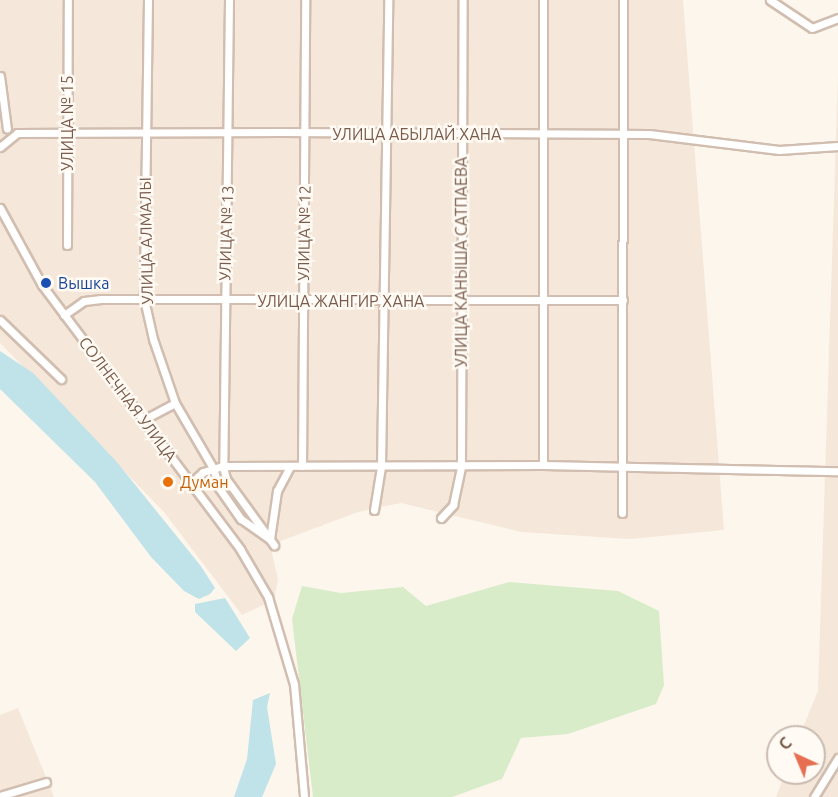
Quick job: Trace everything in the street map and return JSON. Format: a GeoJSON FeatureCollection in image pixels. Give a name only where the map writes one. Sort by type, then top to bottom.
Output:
{"type":"FeatureCollection","features":[{"type":"Feature","properties":{"kind":"street","name":"УЛИЦА № 15"},"geometry":{"type":"LineString","coordinates":[[67,245],[68,0]]}},
{"type":"Feature","properties":{"kind":"street","name":"УЛИЦА АЛМАЛЫ"},"geometry":{"type":"LineString","coordinates":[[148,0],[144,299],[175,403],[213,468],[219,488],[241,519],[272,542]]}},
{"type":"Feature","properties":{"kind":"street","name":"УЛИЦА № 13"},"geometry":{"type":"LineString","coordinates":[[223,466],[229,0]]}},
{"type":"Feature","properties":{"kind":"street","name":"УЛИЦА № 12"},"geometry":{"type":"LineString","coordinates":[[302,466],[306,133],[305,0]]}},
{"type":"Feature","properties":{"kind":"street"},"geometry":{"type":"LineString","coordinates":[[374,510],[381,467],[388,0]]}},
{"type":"Feature","properties":{"kind":"street","name":"УЛИЦА КАНЫША САТПАЕВА"},"geometry":{"type":"LineString","coordinates":[[441,518],[453,505],[460,466],[463,302],[460,135],[463,0]]}},
{"type":"Feature","properties":{"kind":"street"},"geometry":{"type":"LineString","coordinates":[[543,0],[540,134],[544,302],[543,465]]}},
{"type":"Feature","properties":{"kind":"street"},"geometry":{"type":"LineString","coordinates":[[622,513],[620,468],[623,300],[623,0]]}},
{"type":"Feature","properties":{"kind":"street"},"geometry":{"type":"LineString","coordinates":[[770,0],[812,28],[838,18]]}},
{"type":"Feature","properties":{"kind":"street"},"geometry":{"type":"LineString","coordinates":[[0,76],[7,129]]}},
{"type":"Feature","properties":{"kind":"street","name":"УЛИЦА АБЫЛАЙ ХАНА"},"geometry":{"type":"LineString","coordinates":[[0,147],[17,133],[66,132],[622,134],[779,150],[838,146]]}},
{"type":"Feature","properties":{"kind":"street","name":"СОЛНЕЧНАЯ УЛИЦА"},"geometry":{"type":"LineString","coordinates":[[0,208],[42,285],[240,549],[278,623],[296,701],[304,797]]}},
{"type":"Feature","properties":{"kind":"street","name":"УЛИЦА ЖАНГИР ХАНА"},"geometry":{"type":"LineString","coordinates":[[64,315],[84,301],[144,299],[303,302],[385,298],[463,302],[623,300]]}},
{"type":"Feature","properties":{"kind":"street"},"geometry":{"type":"LineString","coordinates":[[0,320],[61,379]]}},
{"type":"Feature","properties":{"kind":"street"},"geometry":{"type":"LineString","coordinates":[[143,420],[175,403]]}},
{"type":"Feature","properties":{"kind":"street"},"geometry":{"type":"LineString","coordinates":[[191,483],[213,468],[223,466],[543,465],[838,471]]}},
{"type":"Feature","properties":{"kind":"street"},"geometry":{"type":"LineString","coordinates":[[223,466],[272,542]]}},
{"type":"Feature","properties":{"kind":"street"},"geometry":{"type":"LineString","coordinates":[[272,542],[277,492],[290,467]]}},
{"type":"Feature","properties":{"kind":"street"},"geometry":{"type":"LineString","coordinates":[[814,797],[838,758]]}},
{"type":"Feature","properties":{"kind":"street"},"geometry":{"type":"LineString","coordinates":[[0,796],[46,782]]}},
{"type":"Feature","properties":{"kind":"shaded area"},"geometry":{"type":"Polygon","coordinates":[[[0,0],[683,0],[724,530],[630,539],[521,532],[401,503],[358,512],[270,545],[278,579],[274,600],[242,615],[164,512],[0,343],[0,0]]]}},
{"type":"Feature","properties":{"kind":"shaded area"},"geometry":{"type":"Polygon","coordinates":[[[838,75],[838,797],[776,797],[780,785],[826,785],[826,725],[804,725],[818,691],[838,75]]]}},
{"type":"Feature","properties":{"kind":"shaded area"},"geometry":{"type":"Polygon","coordinates":[[[18,708],[54,797],[0,797],[0,715],[18,708]]]}},
{"type":"Feature","properties":{"kind":"green space"},"geometry":{"type":"Polygon","coordinates":[[[509,582],[618,591],[659,611],[664,685],[656,704],[568,734],[521,738],[502,779],[452,797],[313,797],[292,619],[302,586],[341,593],[403,587],[426,606],[509,582]]]}},
{"type":"Feature","properties":{"kind":"water"},"geometry":{"type":"Polygon","coordinates":[[[0,351],[33,373],[116,461],[200,565],[215,588],[210,594],[199,599],[184,591],[151,557],[95,482],[0,389],[0,351]]]}},
{"type":"Feature","properties":{"kind":"water"},"geometry":{"type":"Polygon","coordinates":[[[225,598],[250,638],[236,651],[195,612],[195,604],[225,598]]]}},
{"type":"Feature","properties":{"kind":"water"},"geometry":{"type":"Polygon","coordinates":[[[270,693],[267,707],[276,764],[262,797],[234,797],[247,759],[253,700],[270,693]]]}},
{"type":"Feature","properties":{"kind":"place","name":"Вышка"},"geometry":{"type":"Point","coordinates":[46,283]}},
{"type":"Feature","properties":{"kind":"place","name":"Думан"},"geometry":{"type":"Point","coordinates":[168,482]}}]}
